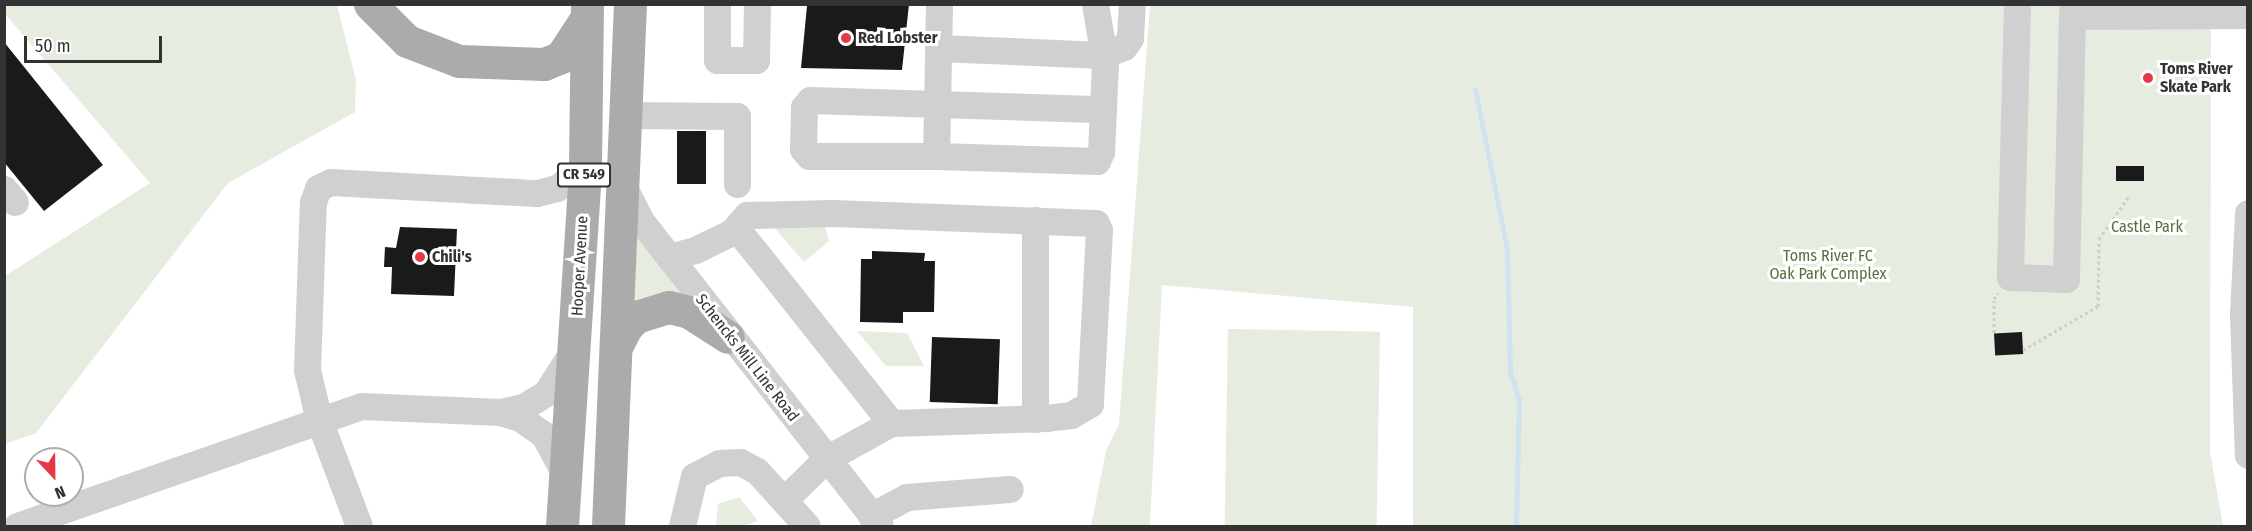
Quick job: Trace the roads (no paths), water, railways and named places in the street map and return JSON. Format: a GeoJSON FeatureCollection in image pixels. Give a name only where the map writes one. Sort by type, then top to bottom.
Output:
{"type":"FeatureCollection","features":[{"type":"Feature","properties":{"kind":"main road"},"geometry":{"type":"LineString","coordinates":[[370,4],[407,41],[459,61],[544,64],[561,57],[587,11]]}},
{"type":"Feature","properties":{"kind":"main road","name":"CR 549"},"geometry":{"type":"LineString","coordinates":[[608,526],[630,4]]}},
{"type":"Feature","properties":{"kind":"main road","name":"Hooper Avenue"},"geometry":{"type":"LineString","coordinates":[[562,526],[576,346],[585,167],[587,11]]}},
{"type":"Feature","properties":{"kind":"main road"},"geometry":{"type":"LineString","coordinates":[[616,347],[626,327],[636,317],[669,307],[689,312],[728,337]]}},
{"type":"Feature","properties":{"kind":"street"},"geometry":{"type":"LineString","coordinates":[[717,4],[717,60],[756,60],[757,4]]}},
{"type":"Feature","properties":{"kind":"street"},"geometry":{"type":"LineString","coordinates":[[936,156],[939,4]]}},
{"type":"Feature","properties":{"kind":"street"},"geometry":{"type":"LineString","coordinates":[[1095,4],[1103,55],[1103,109],[1097,161],[936,156],[809,156],[803,148],[804,107],[810,100],[1103,109]]}},
{"type":"Feature","properties":{"kind":"street"},"geometry":{"type":"LineString","coordinates":[[938,48],[1103,55],[1124,47],[1130,38],[1132,4]]}},
{"type":"Feature","properties":{"kind":"street"},"geometry":{"type":"LineString","coordinates":[[2017,4],[2010,278],[2066,279],[2072,10],[2247,15]]}},
{"type":"Feature","properties":{"kind":"street"},"geometry":{"type":"LineString","coordinates":[[624,115],[737,116],[737,184]]}},
{"type":"Feature","properties":{"kind":"street"},"geometry":{"type":"LineString","coordinates":[[359,526],[319,420],[307,370],[313,202],[318,188],[331,182],[537,192],[556,188],[585,167]]}},
{"type":"Feature","properties":{"kind":"street","name":"Schencks Mill Line Road"},"geometry":{"type":"LineString","coordinates":[[622,184],[641,220],[728,337],[875,521]]}},
{"type":"Feature","properties":{"kind":"street"},"geometry":{"type":"LineString","coordinates":[[669,257],[695,250],[732,232],[747,215],[833,213],[1096,223],[1099,230],[1090,404],[1071,415],[1035,419],[891,423],[826,459],[785,499]]}},
{"type":"Feature","properties":{"kind":"street"},"geometry":{"type":"LineString","coordinates":[[2247,213],[2243,314],[2247,455]]}},
{"type":"Feature","properties":{"kind":"street"},"geometry":{"type":"LineString","coordinates":[[1035,220],[1035,419]]}},
{"type":"Feature","properties":{"kind":"street"},"geometry":{"type":"LineString","coordinates":[[732,232],[740,233],[891,423]]}},
{"type":"Feature","properties":{"kind":"street"},"geometry":{"type":"LineString","coordinates":[[500,412],[524,407],[546,393],[576,346]]}},
{"type":"Feature","properties":{"kind":"street"},"geometry":{"type":"LineString","coordinates":[[25,525],[361,406],[500,412],[520,418],[544,435],[567,480]]}},
{"type":"Feature","properties":{"kind":"street"},"geometry":{"type":"LineString","coordinates":[[682,526],[694,476],[719,464],[740,462],[757,471],[785,499],[807,526]]}},
{"type":"Feature","properties":{"kind":"street"},"geometry":{"type":"LineString","coordinates":[[875,521],[906,497],[1010,489]]}},
{"type":"Feature","properties":{"kind":"waterway"},"geometry":{"type":"LineString","coordinates":[[1475,89],[1507,249],[1510,371],[1519,400],[1516,526]]}},
{"type":"Feature","properties":{"kind":"place","name":"Red Lobster"},"geometry":{"type":"Point","coordinates":[846,38]}},
{"type":"Feature","properties":{"kind":"place","name":"Toms River Skate Park"},"geometry":{"type":"Point","coordinates":[2148,78]}},
{"type":"Feature","properties":{"kind":"place","name":"Chili's"},"geometry":{"type":"Point","coordinates":[420,257]}},
{"type":"Feature","properties":{"kind":"park label","name":"Castle Park"},"geometry":{"type":"Point","coordinates":[2147,227]}},
{"type":"Feature","properties":{"kind":"park label","name":"Toms River FC Oak Park Complex"},"geometry":{"type":"Point","coordinates":[1828,265]}}]}
